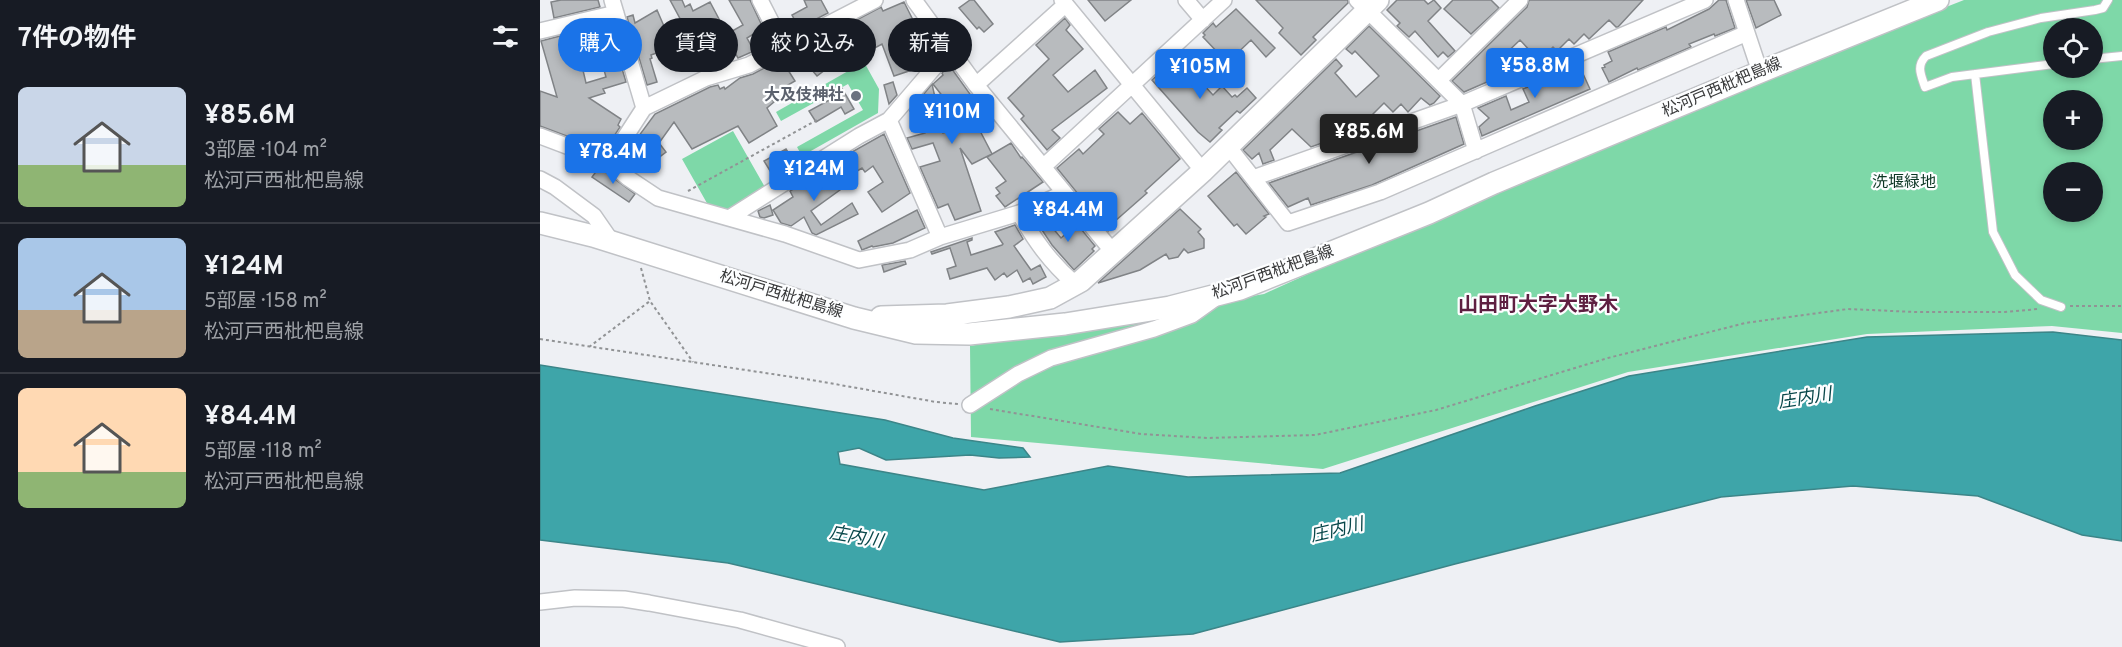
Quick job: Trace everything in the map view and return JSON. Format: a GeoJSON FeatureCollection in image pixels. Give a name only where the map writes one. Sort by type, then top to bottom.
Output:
{"type":"FeatureCollection","features":[{"type":"Feature","properties":{"kind":"main road","name":"松河戸西枇杷島線"},"geometry":{"type":"LineString","coordinates":[[540,223],[636,249],[854,318],[916,333],[969,334],[1065,324],[1170,307],[1240,289],[1429,213],[1494,183],[1938,0]]}},
{"type":"Feature","properties":{"kind":"main road"},"geometry":{"type":"LineString","coordinates":[[854,318],[947,315],[1009,307],[1050,298],[1075,284],[1203,171],[1367,4]]}},
{"type":"Feature","properties":{"kind":"street"},"geometry":{"type":"LineString","coordinates":[[760,0],[769,18]]}},
{"type":"Feature","properties":{"kind":"street"},"geometry":{"type":"LineString","coordinates":[[840,18],[875,0]]}},
{"type":"Feature","properties":{"kind":"street"},"geometry":{"type":"LineString","coordinates":[[914,0],[927,18]]}},
{"type":"Feature","properties":{"kind":"street"},"geometry":{"type":"LineString","coordinates":[[1186,0],[1203,20]]}},
{"type":"Feature","properties":{"kind":"street"},"geometry":{"type":"LineString","coordinates":[[1042,167],[1224,0]]}},
{"type":"Feature","properties":{"kind":"street"},"geometry":{"type":"LineString","coordinates":[[1439,80],[1520,0]]}},
{"type":"Feature","properties":{"kind":"street"},"geometry":{"type":"LineString","coordinates":[[1253,178],[1462,104],[1705,0]]}},
{"type":"Feature","properties":{"kind":"street"},"geometry":{"type":"LineString","coordinates":[[1736,0],[1760,72]]}},
{"type":"Feature","properties":{"kind":"street"},"geometry":{"type":"LineString","coordinates":[[976,85],[1064,2],[1203,171]]}},
{"type":"Feature","properties":{"kind":"street"},"geometry":{"type":"LineString","coordinates":[[1367,4],[1462,104],[1476,151]]}},
{"type":"Feature","properties":{"kind":"street"},"geometry":{"type":"LineString","coordinates":[[540,31],[614,6],[644,108]]}},
{"type":"Feature","properties":{"kind":"street"},"geometry":{"type":"LineString","coordinates":[[1228,146],[1288,223],[1380,192],[1747,33]]}},
{"type":"Feature","properties":{"kind":"street"},"geometry":{"type":"LineString","coordinates":[[609,162],[644,108],[706,78],[750,64]]}},
{"type":"Feature","properties":{"kind":"street"},"geometry":{"type":"LineString","coordinates":[[729,218],[889,120],[930,72]]}},
{"type":"Feature","properties":{"kind":"street"},"geometry":{"type":"LineString","coordinates":[[967,72],[1113,252]]}},
{"type":"Feature","properties":{"kind":"street"},"geometry":{"type":"LineString","coordinates":[[889,120],[940,237]]}},
{"type":"Feature","properties":{"kind":"street"},"geometry":{"type":"LineString","coordinates":[[540,136],[609,162],[658,198],[785,234],[859,260],[910,250],[940,237],[1019,213],[1064,193]]}},
{"type":"Feature","properties":{"kind":"street"},"geometry":{"type":"LineString","coordinates":[[540,147],[609,162]]}},
{"type":"Feature","properties":{"kind":"street"},"geometry":{"type":"LineString","coordinates":[[540,179],[555,187],[594,216],[612,242]]}},
{"type":"Feature","properties":{"kind":"street"},"geometry":{"type":"LineString","coordinates":[[1019,213],[1052,264],[1075,284]]}},
{"type":"Feature","properties":{"kind":"street"},"geometry":{"type":"LineString","coordinates":[[970,405],[1018,374],[1051,358],[1076,349],[1154,329],[1192,315],[1223,293]]}},
{"type":"Feature","properties":{"kind":"street"},"geometry":{"type":"LineString","coordinates":[[540,602],[575,598],[624,599],[740,620],[837,647]]}},
{"type":"Feature","properties":{"kind":"lane"},"geometry":{"type":"LineString","coordinates":[[2043,65],[1952,78],[1924,87],[1919,68],[1920,61],[1926,56],[1988,32],[2041,18],[2096,10],[2103,8],[2108,0]]}},
{"type":"Feature","properties":{"kind":"lane"},"geometry":{"type":"LineString","coordinates":[[2103,58],[2122,56]]}},
{"type":"Feature","properties":{"kind":"lane"},"geometry":{"type":"LineString","coordinates":[[1975,74],[1993,232],[2015,275],[2041,300],[2061,307]]}},
{"type":"Feature","properties":{"kind":"path"},"geometry":{"type":"LineString","coordinates":[[669,202],[816,120]]}},
{"type":"Feature","properties":{"kind":"path"},"geometry":{"type":"LineString","coordinates":[[636,249],[651,301],[693,362]]}},
{"type":"Feature","properties":{"kind":"path"},"geometry":{"type":"LineString","coordinates":[[589,347],[651,301]]}},
{"type":"Feature","properties":{"kind":"path"},"geometry":{"type":"LineString","coordinates":[[540,339],[812,380],[1141,434],[1208,438],[1315,435],[1436,410],[1608,358],[1745,323],[1848,309],[2005,312],[2061,307],[2122,306]]}},
{"type":"Feature","properties":{"kind":"green space","name":"洗堰緑地"},"geometry":{"type":"Polygon","coordinates":[[[1964,0],[2122,0],[2122,333],[2052,326],[1867,334],[1628,372],[1323,469],[971,437],[970,346],[1264,294],[1572,154],[1964,0]]]}},
{"type":"Feature","properties":{"kind":"green space"},"geometry":{"type":"Polygon","coordinates":[[[846,72],[870,72],[879,89],[878,113],[802,156],[797,147],[863,110],[848,84],[781,121],[776,112],[846,72]]]}},
{"type":"Feature","properties":{"kind":"green space"},"geometry":{"type":"Polygon","coordinates":[[[733,131],[766,189],[725,212],[708,205],[682,159],[733,131]]]}},
{"type":"Feature","properties":{"kind":"water","name":"庄内川"},"geometry":{"type":"Polygon","coordinates":[[[2053,332],[2122,340],[2122,541],[2082,535],[1978,496],[1853,486],[1721,497],[1455,564],[1193,634],[1060,642],[728,563],[540,540],[540,365],[885,420],[953,438],[1023,448],[1030,457],[999,458],[970,455],[886,460],[859,448],[838,452],[840,464],[984,490],[1108,466],[1188,477],[1340,473],[1629,376],[1867,337],[2053,332]]]}},
{"type":"Feature","properties":{"kind":"building"},"geometry":{"type":"Polygon","coordinates":[[[598,0],[600,7],[554,18],[551,2],[598,0]]]}},
{"type":"Feature","properties":{"kind":"building"},"geometry":{"type":"Polygon","coordinates":[[[670,0],[682,0],[685,7],[690,4],[693,11],[710,2],[718,18],[680,18],[670,0]]]}},
{"type":"Feature","properties":{"kind":"building"},"geometry":{"type":"Polygon","coordinates":[[[729,0],[750,0],[758,18],[750,18],[750,36],[747,38],[750,44],[750,53],[738,58],[738,28],[743,25],[729,0]]]}},
{"type":"Feature","properties":{"kind":"building"},"geometry":{"type":"Polygon","coordinates":[[[804,0],[821,0],[828,13],[818,18],[794,18],[792,15],[807,7],[804,0]]]}},
{"type":"Feature","properties":{"kind":"building"},"geometry":{"type":"Polygon","coordinates":[[[970,0],[974,0],[993,24],[984,32],[979,27],[977,29],[972,23],[972,18],[968,18],[959,8],[970,0]]]}},
{"type":"Feature","properties":{"kind":"building"},"geometry":{"type":"Polygon","coordinates":[[[1088,0],[1131,0],[1105,21],[1088,0]]]}},
{"type":"Feature","properties":{"kind":"building"},"geometry":{"type":"Polygon","coordinates":[[[1256,0],[1348,0],[1348,3],[1313,37],[1316,40],[1301,55],[1279,33],[1283,28],[1256,0]]]}},
{"type":"Feature","properties":{"kind":"building"},"geometry":{"type":"Polygon","coordinates":[[[1397,0],[1424,0],[1428,4],[1434,0],[1441,8],[1428,21],[1455,51],[1448,57],[1443,52],[1438,57],[1415,31],[1409,37],[1397,26],[1400,23],[1387,10],[1397,0]]]}},
{"type":"Feature","properties":{"kind":"building"},"geometry":{"type":"Polygon","coordinates":[[[1453,0],[1491,0],[1499,8],[1471,34],[1444,9],[1453,0]]]}},
{"type":"Feature","properties":{"kind":"building"},"geometry":{"type":"Polygon","coordinates":[[[1529,0],[1643,0],[1618,27],[1609,20],[1589,39],[1584,34],[1574,44],[1569,39],[1557,51],[1553,47],[1544,56],[1539,51],[1534,55],[1520,40],[1501,58],[1510,72],[1464,92],[1452,81],[1527,7],[1529,0]]]}},
{"type":"Feature","properties":{"kind":"building"},"geometry":{"type":"Polygon","coordinates":[[[1719,0],[1726,0],[1735,28],[1689,44],[1691,47],[1638,70],[1637,68],[1609,82],[1602,68],[1612,61],[1608,52],[1666,27],[1667,30],[1709,9],[1719,0]]]}},
{"type":"Feature","properties":{"kind":"building"},"geometry":{"type":"Polygon","coordinates":[[[1746,0],[1774,0],[1781,15],[1756,28],[1746,0]]]}},
{"type":"Feature","properties":{"kind":"building"},"geometry":{"type":"Polygon","coordinates":[[[904,2],[912,18],[888,18],[888,60],[882,44],[876,47],[876,18],[860,18],[881,7],[883,11],[904,2]]]}},
{"type":"Feature","properties":{"kind":"building"},"geometry":{"type":"Polygon","coordinates":[[[1236,9],[1275,48],[1266,57],[1251,40],[1229,61],[1224,56],[1222,57],[1203,37],[1205,35],[1203,33],[1213,23],[1216,27],[1236,9]]]}},
{"type":"Feature","properties":{"kind":"building"},"geometry":{"type":"Polygon","coordinates":[[[657,10],[660,18],[654,18],[654,54],[650,59],[657,82],[647,85],[642,68],[642,19],[657,10]]]}},
{"type":"Feature","properties":{"kind":"building"},"geometry":{"type":"Polygon","coordinates":[[[1065,18],[1070,25],[1066,30],[1083,49],[1053,75],[1068,92],[1095,70],[1107,88],[1052,130],[1060,138],[1047,150],[1021,119],[1024,116],[1008,98],[1049,59],[1036,45],[1065,18]]]}},
{"type":"Feature","properties":{"kind":"building"},"geometry":{"type":"Polygon","coordinates":[[[1369,26],[1440,96],[1434,103],[1430,105],[1421,98],[1408,112],[1401,104],[1393,112],[1384,103],[1371,116],[1375,120],[1368,127],[1361,121],[1346,135],[1339,137],[1334,132],[1322,143],[1311,147],[1292,129],[1270,150],[1274,160],[1263,164],[1259,153],[1252,159],[1243,150],[1336,59],[1342,66],[1335,73],[1356,97],[1379,76],[1355,51],[1352,54],[1346,49],[1369,26]]]}},
{"type":"Feature","properties":{"kind":"building"},"geometry":{"type":"Polygon","coordinates":[[[558,37],[558,72],[583,72],[586,83],[606,77],[605,72],[623,72],[626,82],[603,89],[605,93],[589,98],[621,119],[618,125],[620,127],[607,147],[597,140],[594,146],[573,135],[572,138],[540,126],[540,91],[557,97],[541,41],[558,37]]]}},
{"type":"Feature","properties":{"kind":"building"},"geometry":{"type":"Polygon","coordinates":[[[1171,62],[1178,70],[1184,64],[1213,95],[1222,86],[1232,97],[1235,95],[1237,97],[1247,88],[1256,98],[1240,113],[1237,111],[1219,128],[1222,130],[1210,142],[1198,132],[1152,80],[1171,62]]]}},
{"type":"Feature","properties":{"kind":"building"},"geometry":{"type":"Polygon","coordinates":[[[1579,65],[1590,89],[1482,136],[1479,127],[1489,118],[1478,108],[1506,96],[1511,110],[1529,102],[1523,89],[1579,65]]]}},
{"type":"Feature","properties":{"kind":"building"},"geometry":{"type":"Polygon","coordinates":[[[789,72],[795,81],[769,96],[774,102],[767,108],[777,126],[749,143],[738,126],[692,149],[674,122],[659,143],[666,152],[645,168],[639,161],[636,165],[624,156],[655,114],[710,87],[718,85],[720,89],[724,87],[725,89],[740,78],[753,74],[789,72]]]}},
{"type":"Feature","properties":{"kind":"building"},"geometry":{"type":"Polygon","coordinates":[[[892,72],[906,72],[894,76],[892,72]]]}},
{"type":"Feature","properties":{"kind":"building"},"geometry":{"type":"Polygon","coordinates":[[[954,72],[988,119],[978,127],[992,154],[972,164],[960,148],[981,211],[955,220],[948,204],[938,208],[920,167],[940,161],[933,143],[912,149],[907,138],[925,133],[919,106],[913,114],[910,111],[932,84],[943,133],[965,125],[933,84],[943,75],[942,73],[954,72]]]}},
{"type":"Feature","properties":{"kind":"building"},"geometry":{"type":"Polygon","coordinates":[[[893,82],[897,95],[889,104],[884,85],[893,82]]]}},
{"type":"Feature","properties":{"kind":"building"},"geometry":{"type":"Polygon","coordinates":[[[840,85],[854,109],[845,114],[841,107],[816,122],[809,111],[835,97],[831,90],[840,85]]]}},
{"type":"Feature","properties":{"kind":"building"},"geometry":{"type":"Polygon","coordinates":[[[1118,112],[1130,124],[1142,113],[1180,159],[1145,191],[1147,193],[1114,222],[1116,224],[1108,231],[1057,168],[1079,149],[1083,154],[1104,134],[1099,129],[1118,112]]]}},
{"type":"Feature","properties":{"kind":"building"},"geometry":{"type":"Polygon","coordinates":[[[1456,117],[1464,144],[1372,185],[1311,205],[1308,198],[1288,207],[1269,183],[1456,117]]]}},
{"type":"Feature","properties":{"kind":"building"},"geometry":{"type":"Polygon","coordinates":[[[884,134],[910,193],[882,212],[868,192],[883,182],[873,166],[865,172],[862,168],[854,173],[843,157],[884,134]]]}},
{"type":"Feature","properties":{"kind":"building"},"geometry":{"type":"Polygon","coordinates":[[[1011,143],[1043,182],[1005,207],[996,196],[1000,193],[996,188],[1006,181],[987,157],[1011,143]]]}},
{"type":"Feature","properties":{"kind":"building"},"geometry":{"type":"Polygon","coordinates":[[[786,149],[794,162],[772,174],[764,161],[786,149]]]}},
{"type":"Feature","properties":{"kind":"building"},"geometry":{"type":"Polygon","coordinates":[[[833,164],[844,187],[811,211],[821,225],[852,203],[858,214],[816,235],[812,233],[804,217],[791,226],[781,223],[773,210],[793,197],[790,191],[833,164]]]}},
{"type":"Feature","properties":{"kind":"building"},"geometry":{"type":"Polygon","coordinates":[[[598,169],[635,194],[629,202],[592,177],[598,169]]]}},
{"type":"Feature","properties":{"kind":"building"},"geometry":{"type":"Polygon","coordinates":[[[1236,172],[1269,214],[1246,234],[1237,224],[1234,226],[1208,196],[1236,172]]]}},
{"type":"Feature","properties":{"kind":"building"},"geometry":{"type":"Polygon","coordinates":[[[770,205],[773,215],[760,217],[758,211],[770,205]]]}},
{"type":"Feature","properties":{"kind":"building"},"geometry":{"type":"Polygon","coordinates":[[[1180,209],[1201,229],[1198,232],[1204,239],[1204,248],[1188,253],[1184,249],[1178,257],[1169,259],[1166,254],[1140,270],[1098,283],[1180,209]]]}},
{"type":"Feature","properties":{"kind":"building"},"geometry":{"type":"Polygon","coordinates":[[[917,210],[925,228],[893,243],[862,250],[858,241],[917,210]]]}},
{"type":"Feature","properties":{"kind":"building"},"geometry":{"type":"Polygon","coordinates":[[[1041,214],[1061,238],[1077,224],[1095,246],[1092,249],[1094,251],[1074,270],[1052,245],[1034,218],[1041,214]]]}},
{"type":"Feature","properties":{"kind":"building"},"geometry":{"type":"Polygon","coordinates":[[[1015,225],[1023,239],[1014,246],[1031,270],[1040,265],[1046,277],[1033,284],[1030,278],[1023,282],[1017,270],[1007,277],[1004,273],[995,280],[987,268],[950,279],[947,269],[956,266],[950,248],[932,254],[931,252],[972,238],[967,242],[971,255],[1002,245],[995,232],[1015,225]]]}},
{"type":"Feature","properties":{"kind":"building"},"geometry":{"type":"Polygon","coordinates":[[[905,261],[906,264],[884,272],[882,265],[905,261]]]}},
{"type":"Feature","properties":{"kind":"place","name":"大及伎神社"},"geometry":{"type":"Point","coordinates":[856,96]}},
{"type":"Feature","properties":{"kind":"district","name":"山田町大字大野木"},"geometry":{"type":"Point","coordinates":[1538,306]}}]}
